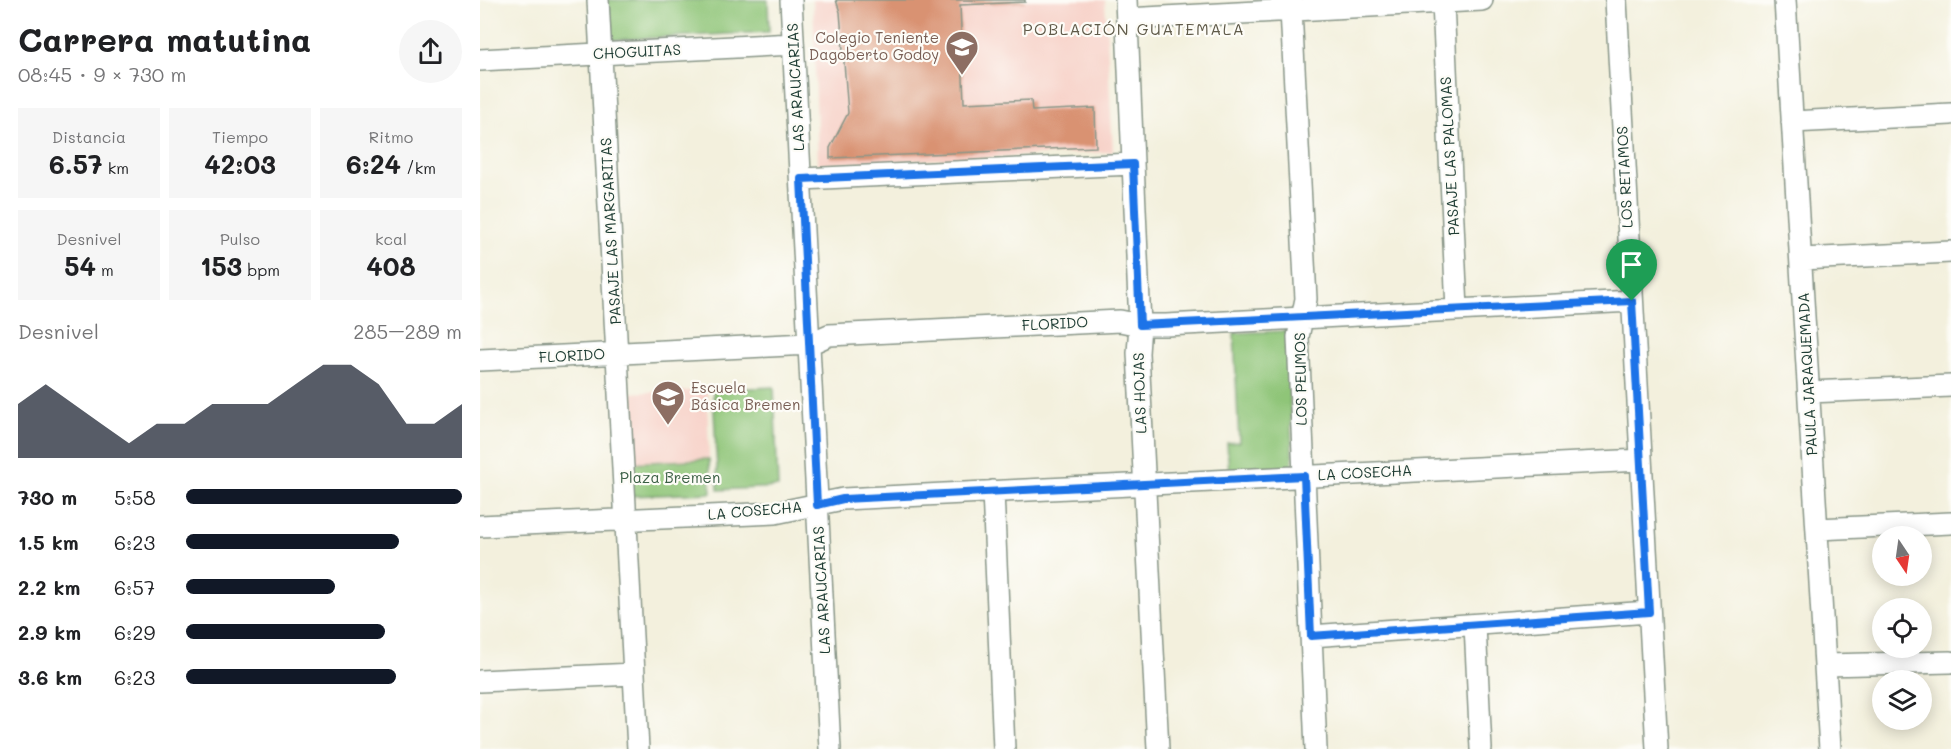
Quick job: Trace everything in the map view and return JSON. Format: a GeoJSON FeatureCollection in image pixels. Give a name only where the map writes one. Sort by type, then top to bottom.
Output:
{"type":"FeatureCollection","features":[{"type":"Feature","properties":{"kind":"street","name":"PASAJE LAS MARGARITAS"},"geometry":{"type":"LineString","coordinates":[[598,0],[638,749]]}},
{"type":"Feature","properties":{"kind":"street","name":"LAS ARAUCARIAS"},"geometry":{"type":"LineString","coordinates":[[791,0],[830,749]]}},
{"type":"Feature","properties":{"kind":"street"},"geometry":{"type":"LineString","coordinates":[[1126,10],[1291,10],[1482,0]]}},
{"type":"Feature","properties":{"kind":"street","name":"LOS RETAMOS"},"geometry":{"type":"LineString","coordinates":[[1616,0],[1657,749]]}},
{"type":"Feature","properties":{"kind":"street","name":"PAULA JARAQUEMADA"},"geometry":{"type":"LineString","coordinates":[[1785,0],[1830,749]]}},
{"type":"Feature","properties":{"kind":"street","name":"PASAJE LAS PALOMAS"},"geometry":{"type":"LineString","coordinates":[[1443,2],[1457,310]]}},
{"type":"Feature","properties":{"kind":"street","name":"LAS HOJAS"},"geometry":{"type":"LineString","coordinates":[[1126,10],[1140,325],[1138,353],[1158,749]]}},
{"type":"Feature","properties":{"kind":"street","name":"LOS PEUMOS"},"geometry":{"type":"LineString","coordinates":[[1291,10],[1306,299],[1298,337],[1316,749]]}},
{"type":"Feature","properties":{"kind":"street","name":"CHOGUITAS"},"geometry":{"type":"LineString","coordinates":[[480,60],[793,44]]}},
{"type":"Feature","properties":{"kind":"street"},"geometry":{"type":"LineString","coordinates":[[1792,122],[1951,114]]}},
{"type":"Feature","properties":{"kind":"street"},"geometry":{"type":"LineString","coordinates":[[801,179],[1133,164]]}},
{"type":"Feature","properties":{"kind":"street"},"geometry":{"type":"LineString","coordinates":[[1801,259],[1951,252]]}},
{"type":"Feature","properties":{"kind":"street","name":"FLORIDO"},"geometry":{"type":"LineString","coordinates":[[480,360],[809,345],[829,335],[1120,321],[1140,325],[1632,301]]}},
{"type":"Feature","properties":{"kind":"street"},"geometry":{"type":"LineString","coordinates":[[1809,393],[1951,387]]}},
{"type":"Feature","properties":{"kind":"street","name":"LA COSECHA"},"geometry":{"type":"LineString","coordinates":[[480,526],[775,513],[843,499],[1641,460]]}},
{"type":"Feature","properties":{"kind":"street"},"geometry":{"type":"LineString","coordinates":[[993,491],[1004,749]]}},
{"type":"Feature","properties":{"kind":"street"},"geometry":{"type":"LineString","coordinates":[[1817,529],[1951,522]]}},
{"type":"Feature","properties":{"kind":"street"},"geometry":{"type":"LineString","coordinates":[[1311,636],[1649,612]]}},
{"type":"Feature","properties":{"kind":"street"},"geometry":{"type":"LineString","coordinates":[[1475,625],[1481,749]]}},
{"type":"Feature","properties":{"kind":"street"},"geometry":{"type":"LineString","coordinates":[[1825,666],[1951,662]]}},
{"type":"Feature","properties":{"kind":"street"},"geometry":{"type":"LineString","coordinates":[[480,681],[634,674]]}},
{"type":"Feature","properties":{"kind":"shaded area","name":"Colegio Teniente Dagoberto Godoy"},"geometry":{"type":"Polygon","coordinates":[[[813,0],[1105,0],[1113,152],[818,164],[813,0]]]}},
{"type":"Feature","properties":{"kind":"shaded area","name":"Escuela Básica Bremen"},"geometry":{"type":"Polygon","coordinates":[[[707,390],[709,459],[630,463],[627,393],[707,390]]]}},
{"type":"Feature","properties":{"kind":"green space"},"geometry":{"type":"Polygon","coordinates":[[[606,0],[768,0],[769,32],[609,40],[606,0]]]}},
{"type":"Feature","properties":{"kind":"green space"},"geometry":{"type":"Polygon","coordinates":[[[1287,331],[1293,469],[1229,472],[1227,443],[1239,442],[1234,333],[1287,331]]]}},
{"type":"Feature","properties":{"kind":"green space"},"geometry":{"type":"Polygon","coordinates":[[[774,387],[778,487],[718,490],[713,390],[774,387]]]}},
{"type":"Feature","properties":{"kind":"green space","name":"Plaza Bremen"},"geometry":{"type":"Polygon","coordinates":[[[709,459],[711,493],[631,496],[630,463],[709,459]]]}},
{"type":"Feature","properties":{"kind":"building"},"geometry":{"type":"Polygon","coordinates":[[[836,0],[1025,0],[1025,2],[960,5],[964,103],[1031,100],[1032,111],[1095,108],[1096,147],[830,158],[830,148],[848,113],[840,12],[836,0]]]}},
{"type":"Feature","properties":{"kind":"place","name":"Colegio Teniente Dagoberto Godoy"},"geometry":{"type":"Point","coordinates":[962,76]}},
{"type":"Feature","properties":{"kind":"place","name":"Escuela Básica Bremen"},"geometry":{"type":"Point","coordinates":[668,426]}},
{"type":"Feature","properties":{"kind":"district","name":"POBLACIÓN GUATEMALA"},"geometry":{"type":"Point","coordinates":[1134,29]}},
{"type":"Feature","properties":{"kind":"route"},"geometry":{"type":"LineString","coordinates":[[1133,164],[1140,325],[1632,301],[1649,612],[1311,636],[1304,476],[843,499],[817,505],[801,179],[1133,164]]}}]}
